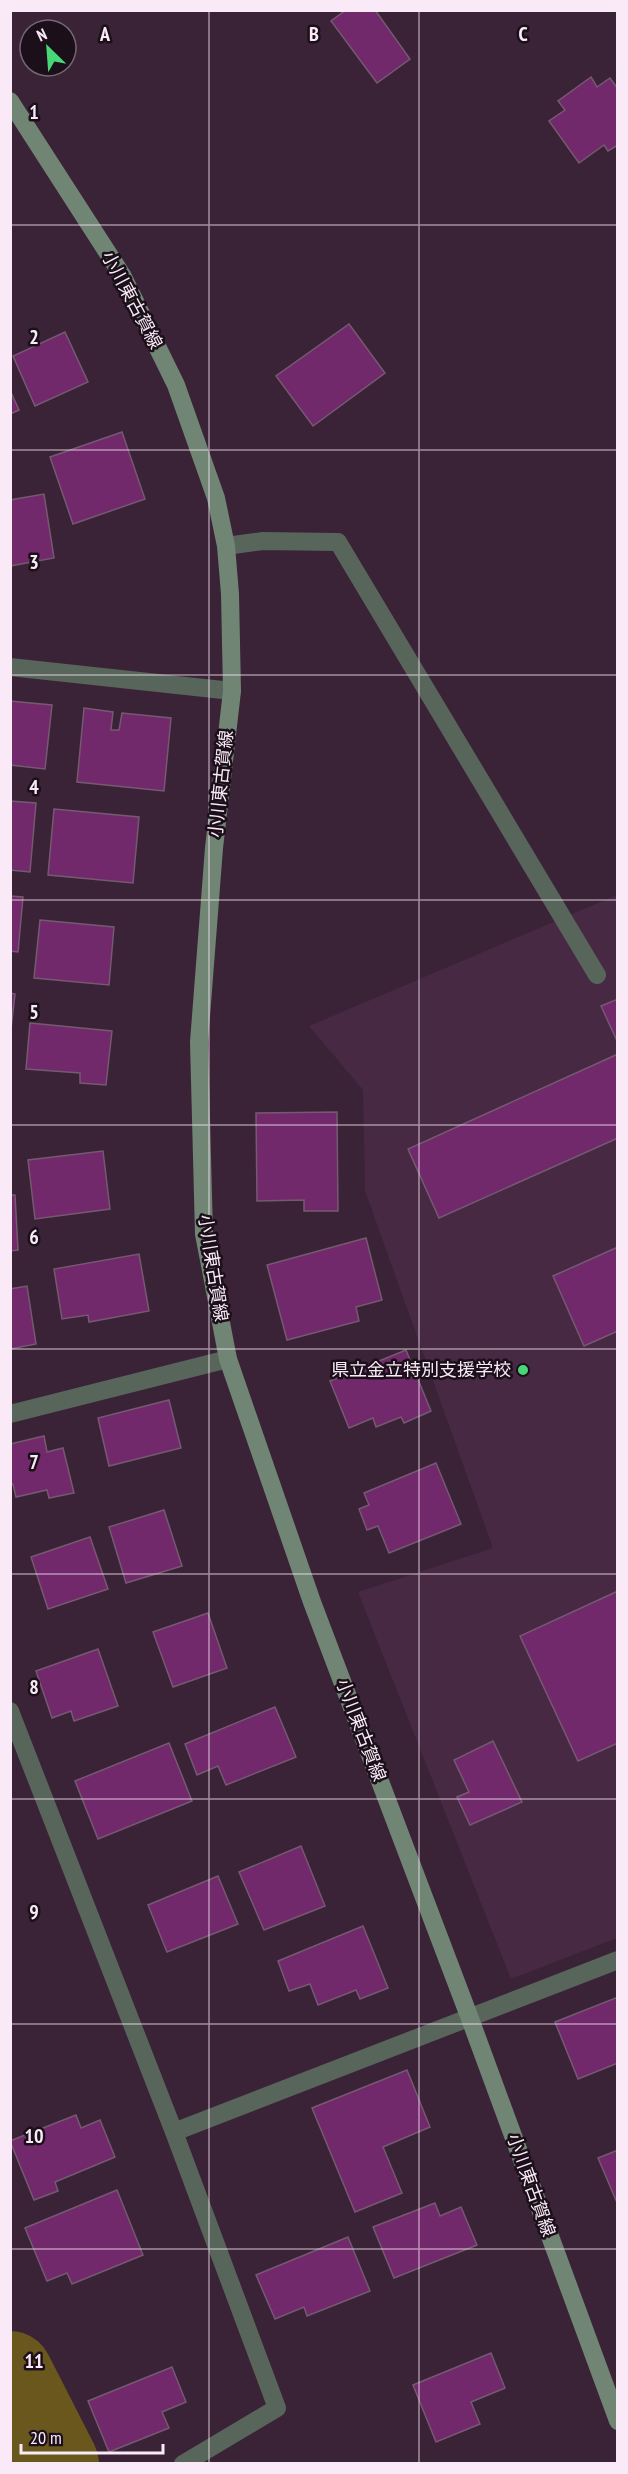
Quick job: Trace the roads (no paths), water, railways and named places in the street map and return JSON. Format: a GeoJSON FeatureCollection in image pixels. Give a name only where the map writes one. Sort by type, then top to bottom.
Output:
{"type":"FeatureCollection","features":[{"type":"Feature","properties":{"kind":"street","name":"小川東古賀線"},"geometry":{"type":"LineString","coordinates":[[10,101],[122,275],[176,385],[216,498],[226,546],[230,594],[231,691],[214,848],[199,1042],[204,1234],[228,1359],[312,1602],[470,2016],[618,2421]]}},
{"type":"Feature","properties":{"kind":"street"},"geometry":{"type":"LineString","coordinates":[[226,546],[263,541],[338,542],[597,975]]}},
{"type":"Feature","properties":{"kind":"street"},"geometry":{"type":"LineString","coordinates":[[10,667],[231,691]]}},
{"type":"Feature","properties":{"kind":"street"},"geometry":{"type":"LineString","coordinates":[[10,1414],[228,1359]]}},
{"type":"Feature","properties":{"kind":"street"},"geometry":{"type":"LineString","coordinates":[[10,1711],[174,2132],[277,2408],[183,2463]]}},
{"type":"Feature","properties":{"kind":"street"},"geometry":{"type":"LineString","coordinates":[[174,2132],[618,1960]]}},
{"type":"Feature","properties":{"kind":"waterway"},"geometry":{"type":"LineString","coordinates":[[10,2374],[56,2464]]}},
{"type":"Feature","properties":{"kind":"place","name":"県立金立特別支援学校"},"geometry":{"type":"Point","coordinates":[523,1370]}}]}
